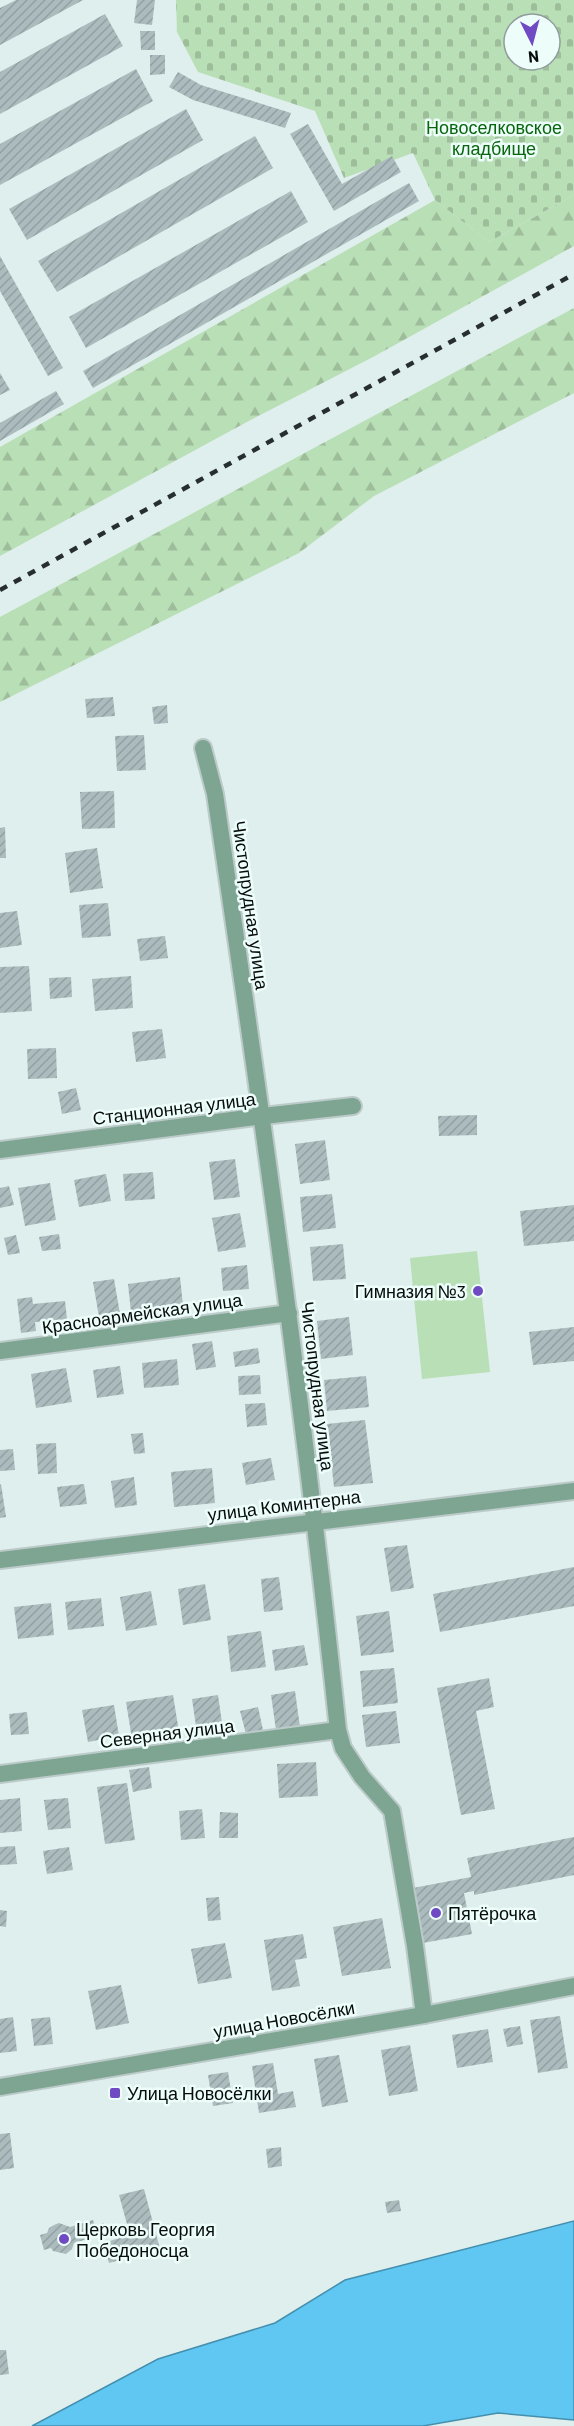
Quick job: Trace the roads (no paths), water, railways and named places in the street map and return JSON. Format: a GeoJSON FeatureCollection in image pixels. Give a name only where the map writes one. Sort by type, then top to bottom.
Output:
{"type":"FeatureCollection","features":[{"type":"Feature","properties":{"kind":"street","name":"Чистопрудная улица"},"geometry":{"type":"LineString","coordinates":[[203,748],[215,794],[263,1116],[316,1521],[338,1730],[343,1748],[362,1777],[392,1811],[424,2014]]}},
{"type":"Feature","properties":{"kind":"street","name":"Станционная улица"},"geometry":{"type":"LineString","coordinates":[[0,1150],[353,1106]]}},
{"type":"Feature","properties":{"kind":"street","name":"Красноармейская улица"},"geometry":{"type":"LineString","coordinates":[[0,1351],[289,1313]]}},
{"type":"Feature","properties":{"kind":"street","name":"улица Коминтерна"},"geometry":{"type":"LineString","coordinates":[[0,1560],[574,1491]]}},
{"type":"Feature","properties":{"kind":"street","name":"Северная улица"},"geometry":{"type":"LineString","coordinates":[[0,1774],[338,1730]]}},
{"type":"Feature","properties":{"kind":"street","name":"улица Новосёлки"},"geometry":{"type":"LineString","coordinates":[[0,2087],[574,1986]]}},
{"type":"Feature","properties":{"kind":"water"},"geometry":{"type":"Polygon","coordinates":[[[574,2221],[574,2420],[498,2413],[423,2426],[32,2426],[158,2359],[275,2323],[345,2280],[574,2221]]]}},
{"type":"Feature","properties":{"kind":"railway"},"geometry":{"type":"LineString","coordinates":[[0,590],[574,274]]}},
{"type":"Feature","properties":{"kind":"place","name":"Гимназия №3"},"geometry":{"type":"Point","coordinates":[478,1291]}},
{"type":"Feature","properties":{"kind":"place","name":"Пятёрочка"},"geometry":{"type":"Point","coordinates":[436,1913]}},
{"type":"Feature","properties":{"kind":"place","name":"Улица Новосёлки"},"geometry":{"type":"Point","coordinates":[115,2093]}},
{"type":"Feature","properties":{"kind":"place","name":"Церковь Георгия Победоносца"},"geometry":{"type":"Point","coordinates":[64,2239]}},
{"type":"Feature","properties":{"kind":"park label","name":"Новоселковское кладбище"},"geometry":{"type":"Point","coordinates":[494,137]}}]}
